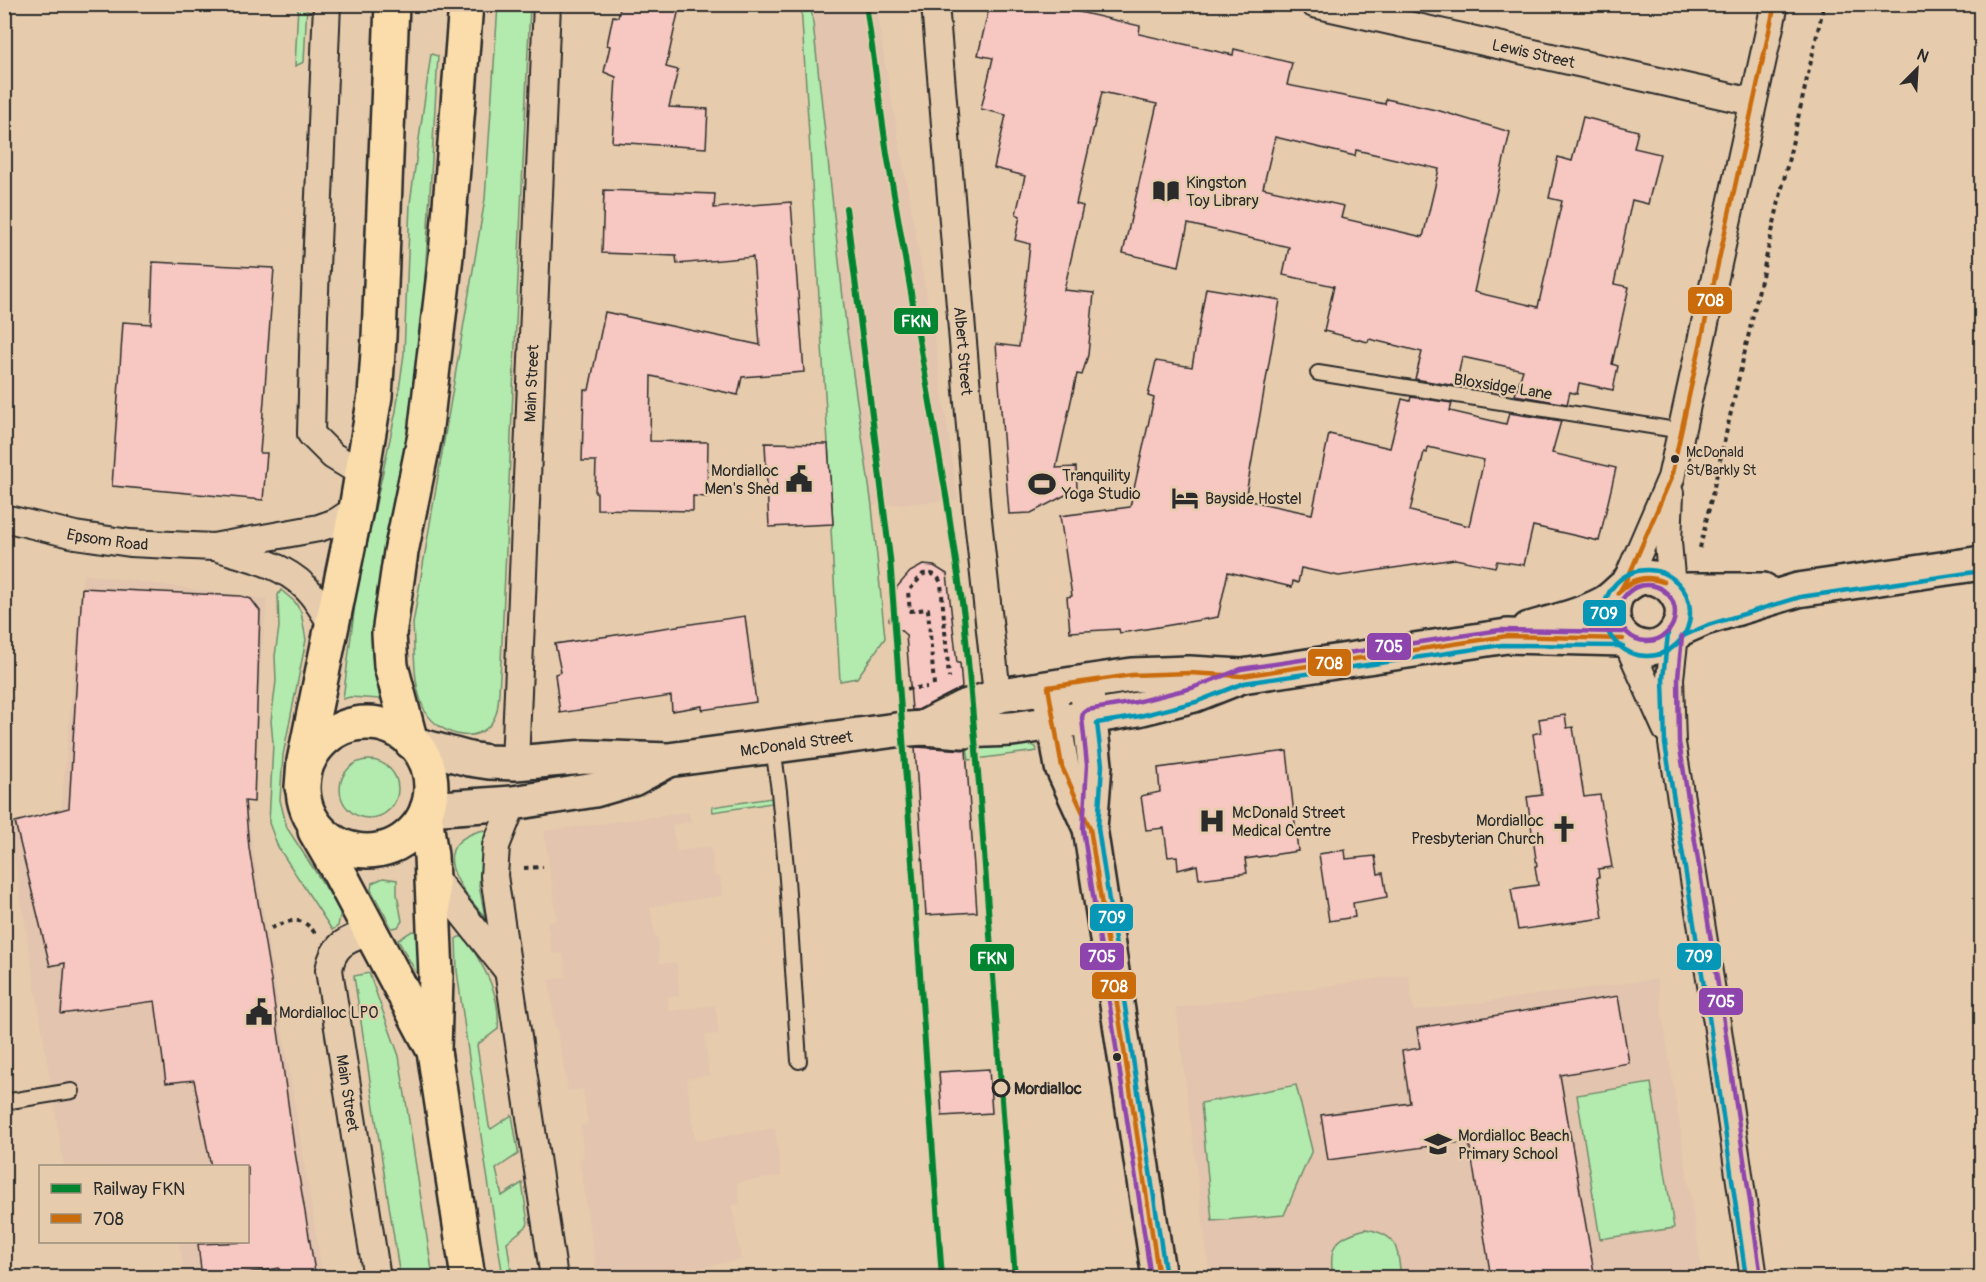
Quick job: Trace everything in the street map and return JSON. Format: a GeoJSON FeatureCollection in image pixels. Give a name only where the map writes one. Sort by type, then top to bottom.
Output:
{"type":"FeatureCollection","features":[{"type":"Feature","properties":{"kind":"highway"},"geometry":{"type":"LineString","coordinates":[[392,4],[375,396],[363,474],[304,761],[304,798],[315,831],[434,1051]]}},
{"type":"Feature","properties":{"kind":"highway"},"geometry":{"type":"LineString","coordinates":[[413,743],[386,726],[366,723],[346,726],[328,736],[315,750],[305,767],[304,798],[316,828],[342,847],[364,851],[385,849],[405,839],[420,824],[426,812],[431,789],[431,779],[425,761],[413,743],[391,666],[389,634],[401,552],[426,435],[446,256],[466,4]]}},
{"type":"Feature","properties":{"kind":"highway"},"geometry":{"type":"LineString","coordinates":[[426,812],[436,975],[434,1051],[468,1278]]}},
{"type":"Feature","properties":{"kind":"street"},"geometry":{"type":"LineString","coordinates":[[327,4],[313,328],[311,435],[333,456],[363,474]]}},
{"type":"Feature","properties":{"kind":"street","name":"Main Street"},"geometry":{"type":"LineString","coordinates":[[515,763],[547,4]]}},
{"type":"Feature","properties":{"kind":"street","name":"Albert Street"},"geometry":{"type":"LineString","coordinates":[[935,4],[977,511],[996,685],[1001,695]]}},
{"type":"Feature","properties":{"kind":"street","name":"Lewis Street"},"geometry":{"type":"LineString","coordinates":[[1314,4],[1753,102]]}},
{"type":"Feature","properties":{"kind":"street"},"geometry":{"type":"LineString","coordinates":[[1672,743],[1625,640],[1615,627],[1612,607],[1634,565],[1671,478],[1775,4]]}},
{"type":"Feature","properties":{"kind":"street"},"geometry":{"type":"LineString","coordinates":[[1671,478],[1668,542],[1673,589]]}},
{"type":"Feature","properties":{"kind":"street","name":"Epsom Road"},"geometry":{"type":"LineString","coordinates":[[4,518],[75,535],[130,543],[213,547],[319,528],[336,522],[356,509]]}},
{"type":"Feature","properties":{"kind":"street","name":"Epsom Road"},"geometry":{"type":"LineString","coordinates":[[213,547],[252,558],[286,572],[305,587],[333,626]]}},
{"type":"Feature","properties":{"kind":"street"},"geometry":{"type":"LineString","coordinates":[[1625,640],[1641,647],[1656,647],[1676,633],[1705,618],[1798,590],[1982,563]]}},
{"type":"Feature","properties":{"kind":"street"},"geometry":{"type":"LineString","coordinates":[[1619,592],[1632,581],[1646,577],[1660,580],[1673,589],[1681,601],[1683,613],[1676,633],[1670,678],[1672,743],[1716,1016],[1754,1278]]}},
{"type":"Feature","properties":{"kind":"street"},"geometry":{"type":"LineString","coordinates":[[1673,589],[1798,590]]}},
{"type":"Feature","properties":{"kind":"street","name":"McDonald Street"},"geometry":{"type":"LineString","coordinates":[[923,728],[962,708],[1001,695],[1086,681],[1132,675],[1189,673],[1242,676],[1507,636],[1594,608],[1619,592]]}},
{"type":"Feature","properties":{"kind":"street","name":"McDonald Street"},"geometry":{"type":"LineString","coordinates":[[1507,636],[1625,640]]}},
{"type":"Feature","properties":{"kind":"street","name":"McDonald Street"},"geometry":{"type":"LineString","coordinates":[[413,743],[469,759],[515,763],[585,757],[668,760],[923,728],[962,731],[1011,729],[1054,723],[1138,709],[1194,695],[1242,676]]}},
{"type":"Feature","properties":{"kind":"street"},"geometry":{"type":"LineString","coordinates":[[1086,681],[1095,765],[1090,828],[1159,1278]]}},
{"type":"Feature","properties":{"kind":"street"},"geometry":{"type":"LineString","coordinates":[[1048,687],[1062,767],[1090,828]]}},
{"type":"Feature","properties":{"kind":"street","name":"McDonald Street"},"geometry":{"type":"LineString","coordinates":[[426,812],[606,788],[633,779],[668,760]]}},
{"type":"Feature","properties":{"kind":"street"},"geometry":{"type":"LineString","coordinates":[[515,763],[513,802],[499,836],[494,861],[497,905],[554,1278]]}},
{"type":"Feature","properties":{"kind":"street"},"geometry":{"type":"LineString","coordinates":[[431,874],[509,973]]}},
{"type":"Feature","properties":{"kind":"street","name":"Main Street"},"geometry":{"type":"LineString","coordinates":[[371,931],[340,945],[330,959],[329,970],[377,1278]]}},
{"type":"Feature","properties":{"kind":"lane","name":"Bloxsidge Lane"},"geometry":{"type":"LineString","coordinates":[[1318,373],[1682,431]]}},
{"type":"Feature","properties":{"kind":"lane"},"geometry":{"type":"LineString","coordinates":[[773,747],[779,791],[800,1060]]}},
{"type":"Feature","properties":{"kind":"lane"},"geometry":{"type":"LineString","coordinates":[[4,1102],[72,1091]]}},
{"type":"Feature","properties":{"kind":"path"},"geometry":{"type":"LineString","coordinates":[[1699,551],[1824,4]]}},
{"type":"Feature","properties":{"kind":"path"},"geometry":{"type":"LineString","coordinates":[[934,687],[928,609],[909,610],[908,592],[923,574],[931,573],[938,577],[940,583],[950,685]]}},
{"type":"Feature","properties":{"kind":"shaded area"},"geometry":{"type":"Polygon","coordinates":[[[811,5],[877,5],[884,57],[935,342],[958,500],[872,506],[846,325],[811,5]]]}},
{"type":"Feature","properties":{"kind":"shaded area"},"geometry":{"type":"Polygon","coordinates":[[[83,574],[267,599],[247,812],[323,1277],[185,1277],[179,1243],[249,1243],[249,1165],[64,1165],[9,825],[60,819],[83,574]]]}},
{"type":"Feature","properties":{"kind":"shaded area"},"geometry":{"type":"Polygon","coordinates":[[[689,812],[691,822],[672,825],[677,851],[711,846],[715,877],[720,876],[723,895],[650,907],[655,936],[658,938],[659,963],[677,963],[679,996],[668,997],[669,1011],[715,1005],[719,1034],[705,1035],[709,1075],[687,1079],[695,1141],[775,1128],[781,1176],[737,1183],[740,1204],[732,1205],[741,1260],[698,1268],[699,1277],[597,1277],[579,1158],[584,1157],[580,1126],[588,1124],[583,1089],[568,1091],[557,1029],[555,1029],[549,980],[566,977],[563,953],[552,954],[547,922],[557,920],[544,831],[689,812]]]}},
{"type":"Feature","properties":{"kind":"shaded area","name":"Mordialloc Beach Primary School"},"geometry":{"type":"Polygon","coordinates":[[[1408,974],[1414,1011],[1657,979],[1703,1277],[1210,1277],[1176,1008],[1408,974]]]}},
{"type":"Feature","properties":{"kind":"green space"},"geometry":{"type":"Polygon","coordinates":[[[298,5],[307,5],[304,62],[295,66],[298,5]]]}},
{"type":"Feature","properties":{"kind":"green space"},"geometry":{"type":"Polygon","coordinates":[[[498,5],[530,5],[501,663],[496,714],[490,725],[482,732],[462,735],[441,727],[425,711],[416,679],[413,624],[485,199],[498,5]]]}},
{"type":"Feature","properties":{"kind":"green space"},"geometry":{"type":"Polygon","coordinates":[[[801,5],[811,5],[846,325],[872,506],[885,638],[857,678],[840,681],[831,529],[833,524],[801,5]]]}},
{"type":"Feature","properties":{"kind":"green space"},"geometry":{"type":"Polygon","coordinates":[[[431,54],[438,56],[423,313],[410,440],[375,604],[372,633],[372,655],[380,699],[350,697],[343,699],[356,596],[396,411],[404,354],[410,203],[431,54]]]}},
{"type":"Feature","properties":{"kind":"green space"},"geometry":{"type":"Polygon","coordinates":[[[281,590],[295,602],[301,612],[306,640],[283,755],[280,800],[287,828],[341,911],[338,926],[332,930],[278,847],[269,823],[273,743],[271,721],[279,627],[278,595],[281,590]]]}},
{"type":"Feature","properties":{"kind":"green space"},"geometry":{"type":"Polygon","coordinates":[[[1021,741],[1036,747],[1037,751],[969,760],[967,747],[1021,741]]]}},
{"type":"Feature","properties":{"kind":"green space"},"geometry":{"type":"Polygon","coordinates":[[[369,760],[385,765],[393,773],[398,789],[393,805],[385,813],[369,818],[353,813],[345,805],[340,789],[345,773],[353,765],[369,760]]]}},
{"type":"Feature","properties":{"kind":"green space"},"geometry":{"type":"Polygon","coordinates":[[[771,798],[772,803],[713,812],[712,807],[771,798]]]}},
{"type":"Feature","properties":{"kind":"green space"},"geometry":{"type":"Polygon","coordinates":[[[484,830],[479,885],[485,917],[458,880],[453,868],[452,856],[456,845],[466,837],[484,830]]]}},
{"type":"Feature","properties":{"kind":"green space"},"geometry":{"type":"Polygon","coordinates":[[[383,878],[397,880],[402,921],[398,927],[392,928],[371,890],[372,883],[383,878]]]}},
{"type":"Feature","properties":{"kind":"green space"},"geometry":{"type":"Polygon","coordinates":[[[412,931],[416,932],[421,973],[416,972],[398,940],[412,931]]]}},
{"type":"Feature","properties":{"kind":"green space"},"geometry":{"type":"Polygon","coordinates":[[[465,937],[478,958],[494,991],[497,1003],[498,1029],[477,1045],[489,1126],[491,1129],[512,1115],[518,1151],[518,1154],[496,1169],[502,1196],[522,1183],[528,1223],[507,1242],[512,1277],[503,1277],[457,971],[456,939],[465,937]]]}},
{"type":"Feature","properties":{"kind":"green space"},"geometry":{"type":"Polygon","coordinates":[[[369,973],[399,1056],[433,1277],[400,1277],[354,976],[369,973]]]}},
{"type":"Feature","properties":{"kind":"green space"},"geometry":{"type":"Polygon","coordinates":[[[1651,1083],[1674,1228],[1600,1239],[1577,1095],[1651,1083]]]}},
{"type":"Feature","properties":{"kind":"green space"},"geometry":{"type":"Polygon","coordinates":[[[1296,1085],[1312,1150],[1284,1215],[1212,1221],[1201,1103],[1296,1085]]]}},
{"type":"Feature","properties":{"kind":"green space"},"geometry":{"type":"Polygon","coordinates":[[[1366,1229],[1391,1239],[1397,1251],[1401,1277],[1333,1277],[1332,1258],[1336,1244],[1355,1232],[1366,1229]]]}},
{"type":"Feature","properties":{"kind":"building"},"geometry":{"type":"Polygon","coordinates":[[[621,4],[680,4],[666,67],[678,70],[669,107],[708,109],[706,148],[612,142],[616,77],[604,72],[613,16],[618,17],[621,4]]]}},
{"type":"Feature","properties":{"kind":"building"},"geometry":{"type":"Polygon","coordinates":[[[990,4],[1045,4],[1140,26],[1139,34],[1233,55],[1234,49],[1292,63],[1287,85],[1385,104],[1386,99],[1440,111],[1510,132],[1474,292],[1538,307],[1562,201],[1549,198],[1558,157],[1572,161],[1583,117],[1638,131],[1634,148],[1660,154],[1648,204],[1632,200],[1614,284],[1629,287],[1612,364],[1618,366],[1613,390],[1579,383],[1577,394],[1570,392],[1567,404],[1515,395],[1523,370],[1462,357],[1456,386],[1415,379],[1422,352],[1324,331],[1334,286],[1283,275],[1289,247],[1188,224],[1179,266],[1123,253],[1157,104],[1102,92],[1076,204],[1083,206],[1064,290],[1094,293],[1088,355],[1082,375],[1077,374],[1056,468],[1076,467],[1077,489],[1031,513],[1009,514],[996,344],[1019,347],[1030,244],[1015,240],[1020,216],[1016,214],[1025,176],[994,168],[1006,115],[981,109],[993,58],[978,55],[990,4]],[[1275,137],[1263,188],[1344,206],[1341,218],[1423,237],[1439,169],[1356,150],[1355,156],[1275,137]]]}},
{"type":"Feature","properties":{"kind":"building"},"geometry":{"type":"Polygon","coordinates":[[[604,190],[715,194],[714,208],[791,202],[804,372],[742,377],[738,395],[651,376],[650,441],[708,442],[707,497],[693,496],[693,511],[597,509],[596,461],[582,461],[584,390],[589,390],[605,312],[760,345],[753,257],[677,264],[676,256],[602,253],[604,190]]]}},
{"type":"Feature","properties":{"kind":"building"},"geometry":{"type":"Polygon","coordinates":[[[153,262],[274,268],[260,453],[267,453],[263,500],[112,486],[123,322],[151,324],[153,262]]]}},
{"type":"Feature","properties":{"kind":"building"},"geometry":{"type":"Polygon","coordinates":[[[1206,288],[1280,300],[1245,500],[1312,514],[1329,434],[1390,448],[1402,399],[1410,401],[1411,397],[1452,403],[1450,411],[1506,424],[1509,413],[1561,421],[1552,453],[1616,468],[1599,541],[1533,526],[1524,565],[1497,561],[1495,567],[1455,559],[1339,576],[1301,568],[1298,583],[1293,581],[1292,587],[1228,572],[1218,617],[1120,633],[1119,629],[1070,632],[1067,597],[1072,596],[1060,516],[1130,507],[1154,398],[1148,396],[1156,361],[1192,367],[1206,288]],[[1428,447],[1427,453],[1424,452],[1410,511],[1469,526],[1484,460],[1428,447]]]}},
{"type":"Feature","properties":{"kind":"building","name":"Mordialloc Men's Shed"},"geometry":{"type":"Polygon","coordinates":[[[765,443],[828,444],[833,524],[769,527],[765,443]]]}},
{"type":"Feature","properties":{"kind":"building"},"geometry":{"type":"Polygon","coordinates":[[[923,565],[934,566],[947,574],[962,688],[918,710],[912,710],[906,635],[889,620],[897,587],[910,572],[923,565]]]}},
{"type":"Feature","properties":{"kind":"building"},"geometry":{"type":"Polygon","coordinates":[[[82,588],[241,596],[251,599],[260,611],[254,802],[245,801],[249,848],[316,1278],[280,1278],[279,1268],[217,1278],[202,1278],[198,1244],[249,1243],[249,1165],[211,1165],[194,1080],[166,1083],[155,1001],[61,1014],[65,963],[50,966],[15,822],[69,808],[82,588]]]}},
{"type":"Feature","properties":{"kind":"building"},"geometry":{"type":"Polygon","coordinates":[[[745,616],[756,702],[702,710],[702,706],[672,711],[671,696],[560,713],[555,674],[561,672],[555,644],[745,616]]]}},
{"type":"Feature","properties":{"kind":"building","name":"Mordialloc Presbyterian Church"},"geometry":{"type":"Polygon","coordinates":[[[1565,715],[1567,728],[1573,727],[1584,797],[1600,795],[1612,867],[1598,869],[1599,877],[1597,878],[1603,918],[1518,930],[1511,889],[1538,885],[1527,797],[1542,795],[1533,734],[1541,732],[1539,719],[1565,715]]]}},
{"type":"Feature","properties":{"kind":"building"},"geometry":{"type":"Polygon","coordinates":[[[915,747],[966,750],[977,912],[926,915],[915,747]]]}},
{"type":"Feature","properties":{"kind":"building","name":"McDonald Street Medical Centre"},"geometry":{"type":"Polygon","coordinates":[[[1287,751],[1298,851],[1245,859],[1247,873],[1199,879],[1197,865],[1178,870],[1177,856],[1168,857],[1164,828],[1146,830],[1141,796],[1160,792],[1158,768],[1287,751]]]}},
{"type":"Feature","properties":{"kind":"building"},"geometry":{"type":"Polygon","coordinates":[[[1345,850],[1346,859],[1375,856],[1378,874],[1383,873],[1387,897],[1353,903],[1355,917],[1329,921],[1319,854],[1345,850]]]}},
{"type":"Feature","properties":{"kind":"building"},"geometry":{"type":"Polygon","coordinates":[[[1618,996],[1629,1063],[1560,1075],[1595,1278],[1491,1278],[1469,1141],[1328,1160],[1321,1115],[1410,1103],[1402,1051],[1420,1048],[1417,1028],[1618,996]]]}},
{"type":"Feature","properties":{"kind":"building"},"geometry":{"type":"Polygon","coordinates":[[[989,1069],[992,1113],[942,1116],[939,1072],[989,1069]]]}},
{"type":"Feature","properties":{"kind":"rail line","name":"FKN"},"geometry":{"type":"LineString","coordinates":[[866,4],[887,154],[947,501],[964,616],[979,784],[1015,1278]]}},
{"type":"Feature","properties":{"kind":"rail line","name":"FKN"},"geometry":{"type":"LineString","coordinates":[[846,208],[890,558],[942,1278]]}},
{"type":"Feature","properties":{"kind":"transit line","name":"708"},"geometry":{"type":"LineString","coordinates":[[1621,589],[1671,478],[1775,4]]}},
{"type":"Feature","properties":{"kind":"transit line","name":"709"},"geometry":{"type":"LineString","coordinates":[[1647,570],[1663,574],[1677,583],[1686,597],[1690,613],[1686,629],[1677,643],[1663,652],[1647,656],[1631,652],[1617,643],[1608,629],[1604,613],[1608,597],[1617,583],[1631,574],[1647,570]]}},
{"type":"Feature","properties":{"kind":"transit line","name":"709"},"geometry":{"type":"LineString","coordinates":[[1681,637],[1708,625],[1800,597],[1982,571]]}},
{"type":"Feature","properties":{"kind":"transit line","name":"708"},"geometry":{"type":"LineString","coordinates":[[1618,593],[1628,584],[1639,579],[1651,578],[1664,582]]}},
{"type":"Feature","properties":{"kind":"transit line","name":"708"},"geometry":{"type":"LineString","coordinates":[[1618,593],[1640,580],[1651,579],[1664,582]]}},
{"type":"Feature","properties":{"kind":"transit line","name":"705"},"geometry":{"type":"LineString","coordinates":[[1647,585],[1658,587],[1667,593],[1673,602],[1675,613],[1673,624],[1667,633],[1658,639],[1647,641],[1636,639],[1627,633],[1621,624],[1619,613],[1621,602],[1627,593],[1636,587],[1647,585]]}},
{"type":"Feature","properties":{"kind":"transit line","name":"705"},"geometry":{"type":"LineString","coordinates":[[1151,1278],[1083,829],[1087,765],[1083,713],[1087,710],[1136,702],[1192,688],[1241,669],[1500,630],[1623,632]]}},
{"type":"Feature","properties":{"kind":"transit line","name":"709"},"geometry":{"type":"LineString","coordinates":[[1668,634],[1663,678],[1665,744],[1709,1017],[1746,1278]]}},
{"type":"Feature","properties":{"kind":"transit line","name":"708"},"geometry":{"type":"LineString","coordinates":[[1159,1278],[1090,828],[1062,767],[1048,687],[1132,675],[1189,673],[1242,676],[1507,636],[1623,639]]}},
{"type":"Feature","properties":{"kind":"transit line","name":"705"},"geometry":{"type":"LineString","coordinates":[[1682,636],[1678,678],[1679,742],[1723,1015],[1761,1277]]}},
{"type":"Feature","properties":{"kind":"transit line","name":"709"},"geometry":{"type":"LineString","coordinates":[[1166,1277],[1098,828],[1102,765],[1097,723],[1140,716],[1196,702],[1244,683],[1502,645],[1623,646]]}},
{"type":"Feature","properties":{"kind":"place","name":"Kingston Toy Library"},"geometry":{"type":"Point","coordinates":[1166,191]}},
{"type":"Feature","properties":{"kind":"place","name":"McDonald St/Barkly St"},"geometry":{"type":"Point","coordinates":[1675,459]}},
{"type":"Feature","properties":{"kind":"place","name":"Mordialloc Men's Shed"},"geometry":{"type":"Point","coordinates":[799,479]}},
{"type":"Feature","properties":{"kind":"place","name":"Tranquility Yoga Studio"},"geometry":{"type":"Point","coordinates":[1042,484]}},
{"type":"Feature","properties":{"kind":"place","name":"Bayside Hostel"},"geometry":{"type":"Point","coordinates":[1185,498]}},
{"type":"Feature","properties":{"kind":"place","name":"McDonald Street Medical Centre"},"geometry":{"type":"Point","coordinates":[1212,821]}},
{"type":"Feature","properties":{"kind":"place","name":"Mordialloc Presbyterian Church"},"geometry":{"type":"Point","coordinates":[1564,829]}},
{"type":"Feature","properties":{"kind":"place","name":"Mordialloc LPO"},"geometry":{"type":"Point","coordinates":[259,1012]}},
{"type":"Feature","properties":{"kind":"place","name":"Mordialloc"},"geometry":{"type":"Point","coordinates":[1001,1088]}},
{"type":"Feature","properties":{"kind":"place","name":"Mordialloc Beach Primary School"},"geometry":{"type":"Point","coordinates":[1438,1144]}}]}
